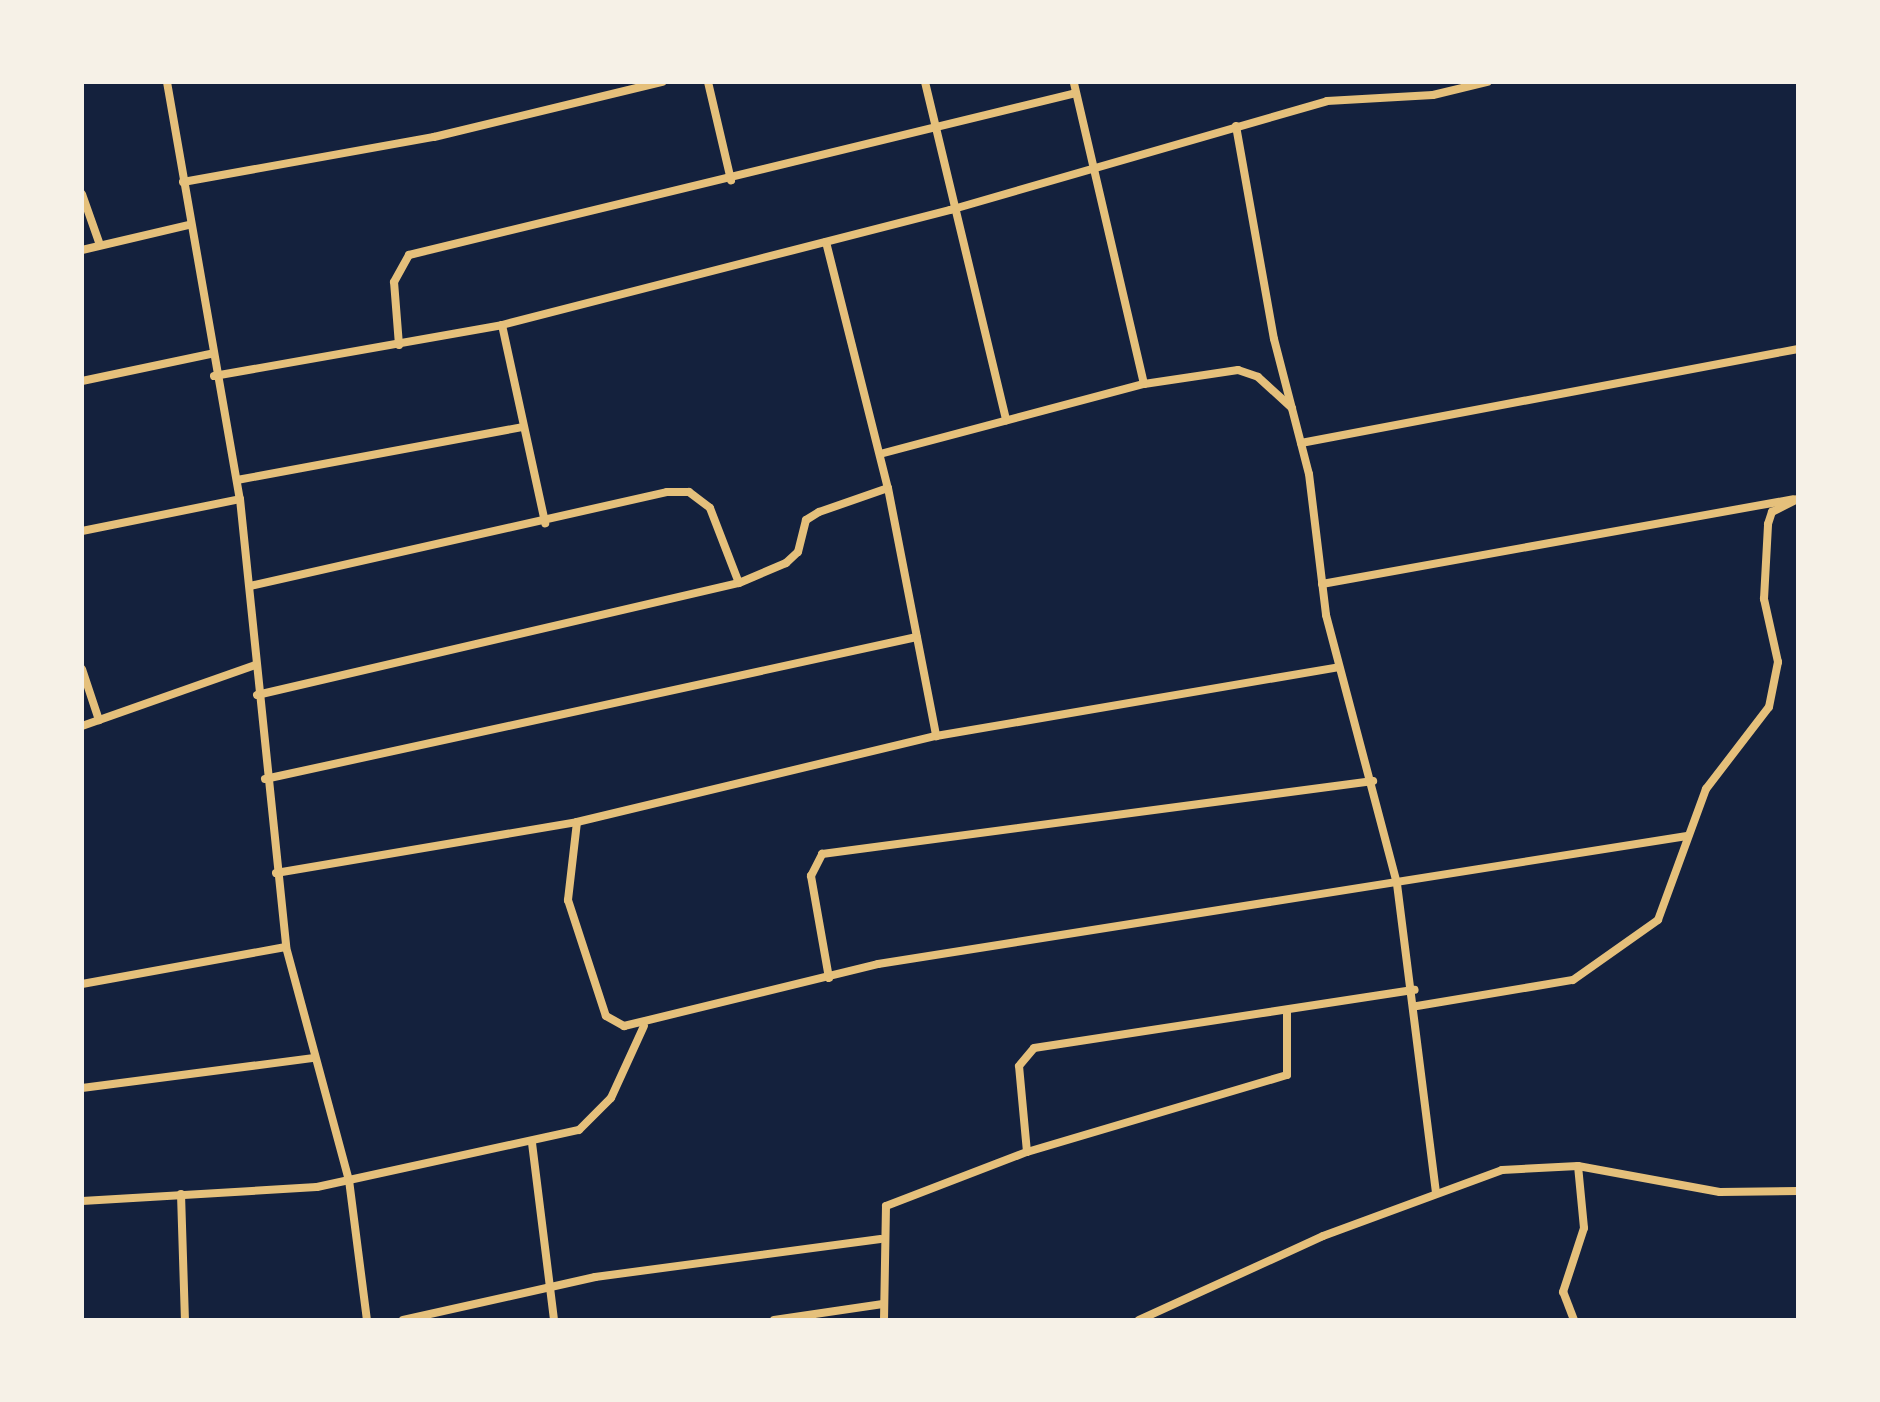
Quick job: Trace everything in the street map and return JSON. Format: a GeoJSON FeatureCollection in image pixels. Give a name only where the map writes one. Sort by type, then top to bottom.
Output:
{"type":"FeatureCollection","features":[{"type":"Feature","properties":{"kind":"street"},"geometry":{"type":"LineString","coordinates":[[167,82],[210,354],[240,499],[265,779],[286,947],[349,1180],[367,1320]]}},
{"type":"Feature","properties":{"kind":"street"},"geometry":{"type":"LineString","coordinates":[[183,182],[434,137],[662,82]]}},
{"type":"Feature","properties":{"kind":"street"},"geometry":{"type":"LineString","coordinates":[[708,82],[731,180]]}},
{"type":"Feature","properties":{"kind":"street"},"geometry":{"type":"LineString","coordinates":[[925,82],[950,210],[1006,420]]}},
{"type":"Feature","properties":{"kind":"street"},"geometry":{"type":"LineString","coordinates":[[1074,82],[1144,384]]}},
{"type":"Feature","properties":{"kind":"street"},"geometry":{"type":"LineString","coordinates":[[214,376],[502,325],[950,210],[1327,101],[1442,94],[1487,82]]}},
{"type":"Feature","properties":{"kind":"street"},"geometry":{"type":"LineString","coordinates":[[399,345],[394,282],[409,255],[731,180],[932,125],[1076,93]]}},
{"type":"Feature","properties":{"kind":"street"},"geometry":{"type":"LineString","coordinates":[[1236,126],[1301,443],[1322,584],[1339,667],[1373,781],[1397,884],[1415,990],[1436,1192]]}},
{"type":"Feature","properties":{"kind":"street"},"geometry":{"type":"LineString","coordinates":[[82,194],[100,245]]}},
{"type":"Feature","properties":{"kind":"street"},"geometry":{"type":"LineString","coordinates":[[82,250],[189,225]]}},
{"type":"Feature","properties":{"kind":"street"},"geometry":{"type":"LineString","coordinates":[[826,242],[888,488],[936,736]]}},
{"type":"Feature","properties":{"kind":"street"},"geometry":{"type":"LineString","coordinates":[[502,325],[545,523]]}},
{"type":"Feature","properties":{"kind":"street"},"geometry":{"type":"LineString","coordinates":[[1301,443],[1798,349]]}},
{"type":"Feature","properties":{"kind":"street"},"geometry":{"type":"LineString","coordinates":[[82,381],[210,354]]}},
{"type":"Feature","properties":{"kind":"street"},"geometry":{"type":"LineString","coordinates":[[880,454],[1144,384],[1238,370],[1258,377],[1292,408]]}},
{"type":"Feature","properties":{"kind":"street"},"geometry":{"type":"LineString","coordinates":[[237,480],[522,427]]}},
{"type":"Feature","properties":{"kind":"street"},"geometry":{"type":"LineString","coordinates":[[257,695],[739,583],[786,563],[798,552],[806,520],[819,512],[888,488]]}},
{"type":"Feature","properties":{"kind":"street"},"geometry":{"type":"LineString","coordinates":[[250,586],[689,492],[723,530],[739,583]]}},
{"type":"Feature","properties":{"kind":"street"},"geometry":{"type":"LineString","coordinates":[[1322,584],[1798,498]]}},
{"type":"Feature","properties":{"kind":"street"},"geometry":{"type":"LineString","coordinates":[[1417,1006],[1581,976],[1658,920],[1706,789],[1769,707],[1778,662],[1764,599],[1768,524],[1772,512],[1798,498]]}},
{"type":"Feature","properties":{"kind":"street"},"geometry":{"type":"LineString","coordinates":[[82,531],[240,499]]}},
{"type":"Feature","properties":{"kind":"street"},"geometry":{"type":"LineString","coordinates":[[265,779],[917,637]]}},
{"type":"Feature","properties":{"kind":"street"},"geometry":{"type":"LineString","coordinates":[[82,726],[255,665]]}},
{"type":"Feature","properties":{"kind":"street"},"geometry":{"type":"LineString","coordinates":[[276,873],[577,822],[936,736],[1339,667]]}},
{"type":"Feature","properties":{"kind":"street"},"geometry":{"type":"LineString","coordinates":[[82,669],[99,720]]}},
{"type":"Feature","properties":{"kind":"street"},"geometry":{"type":"LineString","coordinates":[[829,978],[811,876],[822,854],[1373,781]]}},
{"type":"Feature","properties":{"kind":"street"},"geometry":{"type":"LineString","coordinates":[[577,822],[568,900],[596,993],[606,1016],[644,1026],[878,964],[1687,836]]}},
{"type":"Feature","properties":{"kind":"street"},"geometry":{"type":"LineString","coordinates":[[82,984],[286,947]]}},
{"type":"Feature","properties":{"kind":"street"},"geometry":{"type":"LineString","coordinates":[[1027,1152],[1019,1066],[1034,1048],[1415,990]]}},
{"type":"Feature","properties":{"kind":"street"},"geometry":{"type":"LineString","coordinates":[[884,1320],[880,1239],[886,1206],[905,1194],[1027,1152],[1287,1075],[1287,1011]]}},
{"type":"Feature","properties":{"kind":"street"},"geometry":{"type":"LineString","coordinates":[[82,1201],[273,1192],[532,1143],[579,1130],[600,1115],[644,1026]]}},
{"type":"Feature","properties":{"kind":"street"},"geometry":{"type":"LineString","coordinates":[[82,1088],[314,1058]]}},
{"type":"Feature","properties":{"kind":"street"},"geometry":{"type":"LineString","coordinates":[[532,1143],[546,1287],[554,1320]]}},
{"type":"Feature","properties":{"kind":"street"},"geometry":{"type":"LineString","coordinates":[[1574,1320],[1563,1292],[1584,1228],[1578,1166]]}},
{"type":"Feature","properties":{"kind":"street"},"geometry":{"type":"LineString","coordinates":[[1139,1320],[1436,1192],[1502,1170],[1578,1166],[1720,1192],[1798,1191]]}},
{"type":"Feature","properties":{"kind":"street"},"geometry":{"type":"LineString","coordinates":[[181,1194],[185,1320]]}},
{"type":"Feature","properties":{"kind":"street"},"geometry":{"type":"LineString","coordinates":[[403,1320],[546,1287],[880,1239]]}},
{"type":"Feature","properties":{"kind":"street"},"geometry":{"type":"LineString","coordinates":[[774,1320],[883,1304]]}}]}
